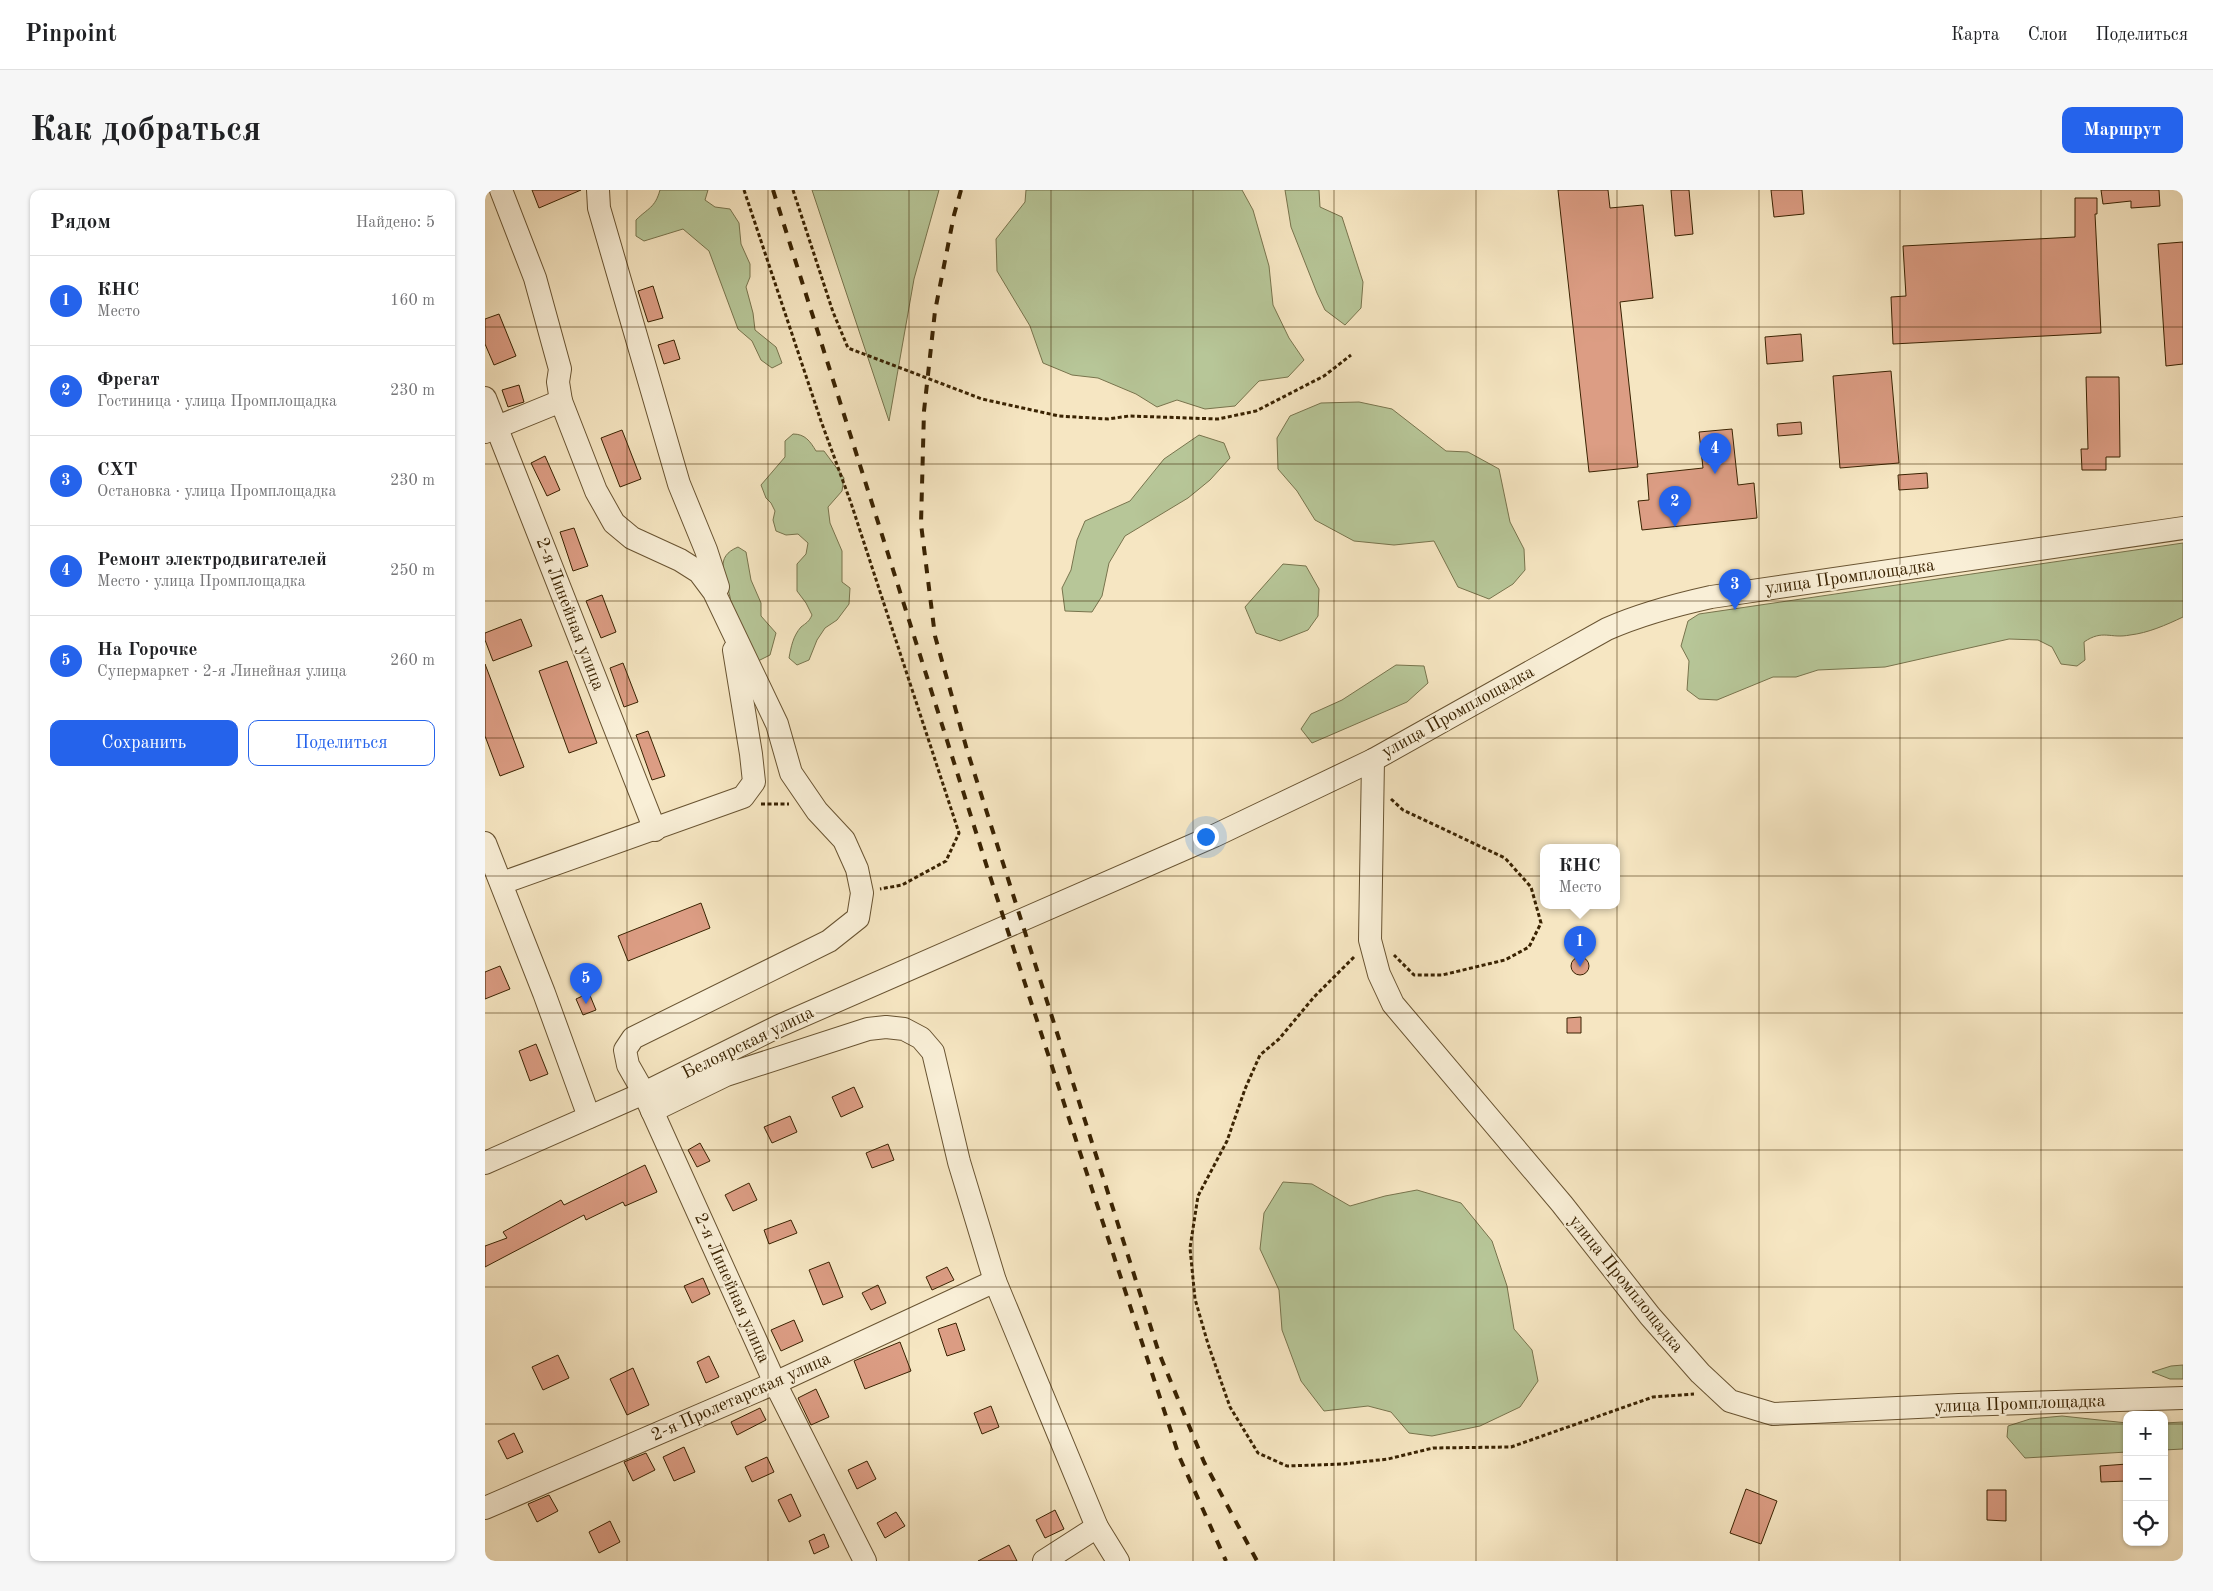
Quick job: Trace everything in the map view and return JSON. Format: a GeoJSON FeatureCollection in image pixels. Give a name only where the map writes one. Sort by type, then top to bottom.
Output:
{"type":"FeatureCollection","features":[{"type":"Feature","properties":{"kind":"street"},"geometry":{"type":"LineString","coordinates":[[501,190],[535,278],[547,318],[560,369],[558,382],[561,402],[596,491],[614,523],[632,538],[680,560],[699,572],[714,592],[777,724],[791,773],[817,811],[844,840],[857,869],[862,893]]}},
{"type":"Feature","properties":{"kind":"street"},"geometry":{"type":"LineString","coordinates":[[501,884],[743,797],[754,782],[728,620],[706,550],[679,484],[599,208],[599,190]]}},
{"type":"Feature","properties":{"kind":"street","name":"2-я Линейная улица"},"geometry":{"type":"LineString","coordinates":[[485,398],[491,430],[655,830]]}},
{"type":"Feature","properties":{"kind":"street"},"geometry":{"type":"LineString","coordinates":[[491,430],[561,402]]}},
{"type":"Feature","properties":{"kind":"street","name":"улица Промплощадка"},"geometry":{"type":"LineString","coordinates":[[1013,925],[1215,836],[1373,760],[1607,628],[1648,613],[1711,598],[2183,528]]}},
{"type":"Feature","properties":{"kind":"street","name":"улица Промплощадка"},"geometry":{"type":"LineString","coordinates":[[1373,760],[1370,940],[1379,974],[1393,1004],[1562,1204],[1650,1316],[1700,1374],[1730,1401],[1773,1414],[1959,1405],[2183,1398]]}},
{"type":"Feature","properties":{"kind":"street"},"geometry":{"type":"LineString","coordinates":[[485,843],[544,993],[589,1117]]}},
{"type":"Feature","properties":{"kind":"street","name":"2-я Линейная улица"},"geometry":{"type":"LineString","coordinates":[[862,893],[858,918],[829,941],[633,1038],[625,1050],[628,1065],[648,1102],[775,1383],[865,1561]]}},
{"type":"Feature","properties":{"kind":"street","name":"Белоярская улица"},"geometry":{"type":"LineString","coordinates":[[485,1163],[589,1117],[648,1102],[779,1026],[1013,925]]}},
{"type":"Feature","properties":{"kind":"street"},"geometry":{"type":"LineString","coordinates":[[648,1102],[726,1074],[868,1029],[886,1027],[904,1029],[921,1038],[933,1052],[959,1162],[995,1281],[1097,1527],[1118,1561]]}},
{"type":"Feature","properties":{"kind":"street","name":"2-я Пролетарская улица"},"geometry":{"type":"LineString","coordinates":[[485,1508],[775,1383],[995,1281]]}},
{"type":"Feature","properties":{"kind":"street"},"geometry":{"type":"LineString","coordinates":[[1044,1561],[1097,1527]]}},
{"type":"Feature","properties":{"kind":"path"},"geometry":{"type":"LineString","coordinates":[[744,190],[821,421],[851,503],[959,833],[946,861],[902,885],[862,893]]}},
{"type":"Feature","properties":{"kind":"path"},"geometry":{"type":"LineString","coordinates":[[793,190],[833,312],[848,348],[888,365],[948,385],[982,399],[1059,416],[1108,419],[1129,416],[1218,420],[1256,411],[1295,393],[1324,376],[1351,355]]}},
{"type":"Feature","properties":{"kind":"path"},"geometry":{"type":"LineString","coordinates":[[1373,784],[1403,810],[1505,858],[1531,887],[1541,923],[1529,946],[1505,960],[1442,975],[1414,975],[1392,952]]}},
{"type":"Feature","properties":{"kind":"path"},"geometry":{"type":"LineString","coordinates":[[753,804],[793,804],[817,811]]}},
{"type":"Feature","properties":{"kind":"path"},"geometry":{"type":"LineString","coordinates":[[1370,940],[1314,997],[1279,1039],[1260,1055],[1245,1089],[1227,1141],[1198,1196],[1190,1248],[1195,1299],[1208,1344],[1230,1407],[1258,1454],[1287,1466],[1343,1464],[1388,1458],[1433,1448],[1511,1447],[1653,1397],[1721,1393]]}},
{"type":"Feature","properties":{"kind":"green space"},"geometry":{"type":"Polygon","coordinates":[[[660,190],[708,190],[705,200],[715,207],[730,209],[739,223],[741,244],[750,264],[750,277],[746,287],[753,313],[755,330],[776,347],[782,363],[772,368],[761,360],[752,341],[738,329],[709,251],[683,229],[644,241],[636,236],[636,220],[651,207],[660,190]]]}},
{"type":"Feature","properties":{"kind":"green space"},"geometry":{"type":"Polygon","coordinates":[[[812,190],[939,190],[914,279],[889,421],[812,190]]]}},
{"type":"Feature","properties":{"kind":"green space"},"geometry":{"type":"Polygon","coordinates":[[[1026,190],[1242,190],[1253,210],[1269,266],[1273,305],[1289,338],[1304,360],[1288,377],[1259,381],[1235,406],[1205,409],[1177,400],[1157,407],[1136,394],[1098,378],[1072,375],[1043,363],[1030,326],[997,271],[996,239],[1025,202],[1026,190]]]}},
{"type":"Feature","properties":{"kind":"green space"},"geometry":{"type":"Polygon","coordinates":[[[1285,190],[1319,190],[1320,207],[1342,217],[1363,282],[1361,308],[1345,325],[1325,310],[1317,293],[1291,227],[1285,190]]]}},
{"type":"Feature","properties":{"kind":"green space"},"geometry":{"type":"Polygon","coordinates":[[[1359,402],[1392,409],[1446,451],[1468,452],[1499,469],[1510,522],[1524,549],[1525,570],[1513,584],[1489,599],[1458,587],[1434,541],[1394,545],[1354,541],[1315,520],[1297,491],[1278,469],[1277,438],[1290,416],[1321,403],[1359,402]]]}},
{"type":"Feature","properties":{"kind":"green space"},"geometry":{"type":"Polygon","coordinates":[[[793,434],[801,435],[807,439],[816,451],[824,451],[844,478],[842,491],[828,507],[830,523],[842,551],[842,582],[850,588],[849,604],[837,620],[825,628],[817,640],[809,660],[797,665],[789,658],[793,642],[798,630],[809,621],[812,615],[797,591],[797,564],[806,554],[808,543],[798,534],[786,535],[776,531],[773,520],[775,511],[766,498],[761,485],[785,457],[785,441],[793,434]]]}},
{"type":"Feature","properties":{"kind":"green space"},"geometry":{"type":"Polygon","coordinates":[[[1199,435],[1224,443],[1230,458],[1210,480],[1188,498],[1125,536],[1109,563],[1102,596],[1092,612],[1065,611],[1062,588],[1071,570],[1077,540],[1085,521],[1130,501],[1164,459],[1199,435]]]}},
{"type":"Feature","properties":{"kind":"green space"},"geometry":{"type":"Polygon","coordinates":[[[2183,543],[2183,617],[2164,626],[2143,632],[2123,636],[2102,635],[2091,638],[2084,642],[2085,660],[2077,666],[2061,664],[2052,647],[2038,640],[2009,639],[1885,667],[1818,670],[1796,677],[1773,677],[1717,700],[1699,699],[1687,690],[1689,661],[1681,646],[1688,621],[1699,614],[2183,543]]]}},
{"type":"Feature","properties":{"kind":"green space"},"geometry":{"type":"Polygon","coordinates":[[[738,547],[746,552],[751,580],[761,603],[761,616],[776,633],[770,655],[758,661],[731,609],[730,595],[724,573],[723,567],[726,556],[738,547]]]}},
{"type":"Feature","properties":{"kind":"green space"},"geometry":{"type":"Polygon","coordinates":[[[1283,564],[1306,566],[1319,589],[1318,616],[1308,630],[1280,641],[1256,633],[1245,607],[1283,564]]]}},
{"type":"Feature","properties":{"kind":"green space"},"geometry":{"type":"Polygon","coordinates":[[[1396,665],[1424,666],[1428,683],[1407,702],[1312,743],[1301,729],[1311,714],[1342,700],[1396,665]]]}},
{"type":"Feature","properties":{"kind":"green space"},"geometry":{"type":"Polygon","coordinates":[[[1283,1182],[1312,1184],[1350,1206],[1385,1196],[1417,1190],[1461,1203],[1492,1241],[1507,1286],[1514,1329],[1532,1350],[1538,1381],[1520,1407],[1480,1426],[1432,1436],[1409,1433],[1391,1412],[1368,1406],[1324,1411],[1301,1381],[1282,1330],[1279,1290],[1260,1249],[1264,1213],[1283,1182]]]}},
{"type":"Feature","properties":{"kind":"green space"},"geometry":{"type":"Polygon","coordinates":[[[2183,1365],[2183,1379],[2170,1379],[2152,1372],[2171,1366],[2183,1365]]]}},
{"type":"Feature","properties":{"kind":"green space"},"geometry":{"type":"Polygon","coordinates":[[[2062,1416],[2123,1423],[2123,1452],[2025,1458],[2007,1437],[2008,1426],[2030,1419],[2062,1416]]]}},
{"type":"Feature","properties":{"kind":"green space"},"geometry":{"type":"Polygon","coordinates":[[[2183,1422],[2183,1449],[2168,1450],[2168,1423],[2183,1422]]]}},
{"type":"Feature","properties":{"kind":"building"},"geometry":{"type":"Polygon","coordinates":[[[532,190],[581,190],[539,208],[532,190]]]}},
{"type":"Feature","properties":{"kind":"building"},"geometry":{"type":"Polygon","coordinates":[[[1558,190],[1608,190],[1610,208],[1643,205],[1653,298],[1620,302],[1638,467],[1589,472],[1558,190]]]}},
{"type":"Feature","properties":{"kind":"building"},"geometry":{"type":"Polygon","coordinates":[[[1671,190],[1689,190],[1693,234],[1675,236],[1671,190]]]}},
{"type":"Feature","properties":{"kind":"building"},"geometry":{"type":"Polygon","coordinates":[[[1771,190],[1802,190],[1804,214],[1774,217],[1771,190]]]}},
{"type":"Feature","properties":{"kind":"building"},"geometry":{"type":"Polygon","coordinates":[[[2101,190],[2159,190],[2160,206],[2131,208],[2131,201],[2103,204],[2101,190]]]}},
{"type":"Feature","properties":{"kind":"building"},"geometry":{"type":"Polygon","coordinates":[[[2075,198],[2097,198],[2097,214],[2095,214],[2101,333],[1893,344],[1891,297],[1906,296],[1903,246],[2075,237],[2075,198]]]}},
{"type":"Feature","properties":{"kind":"building"},"geometry":{"type":"Polygon","coordinates":[[[2183,242],[2183,364],[2166,366],[2158,244],[2183,242]]]}},
{"type":"Feature","properties":{"kind":"building"},"geometry":{"type":"Polygon","coordinates":[[[653,286],[663,318],[648,322],[638,291],[653,286]]]}},
{"type":"Feature","properties":{"kind":"building"},"geometry":{"type":"Polygon","coordinates":[[[499,314],[516,356],[494,365],[485,344],[485,319],[499,314]]]}},
{"type":"Feature","properties":{"kind":"building"},"geometry":{"type":"Polygon","coordinates":[[[1801,334],[1803,361],[1767,364],[1765,337],[1801,334]]]}},
{"type":"Feature","properties":{"kind":"building"},"geometry":{"type":"Polygon","coordinates":[[[674,340],[680,359],[664,364],[658,345],[674,340]]]}},
{"type":"Feature","properties":{"kind":"building"},"geometry":{"type":"Polygon","coordinates":[[[1891,371],[1899,463],[1840,468],[1833,376],[1891,371]]]}},
{"type":"Feature","properties":{"kind":"building"},"geometry":{"type":"Polygon","coordinates":[[[2086,377],[2119,377],[2120,457],[2106,457],[2106,470],[2082,470],[2081,449],[2088,449],[2086,377]]]}},
{"type":"Feature","properties":{"kind":"building"},"geometry":{"type":"Polygon","coordinates":[[[519,385],[524,402],[508,407],[502,390],[519,385]]]}},
{"type":"Feature","properties":{"kind":"building"},"geometry":{"type":"Polygon","coordinates":[[[1801,422],[1802,434],[1778,436],[1777,424],[1801,422]]]}},
{"type":"Feature","properties":{"kind":"building"},"geometry":{"type":"Polygon","coordinates":[[[1732,429],[1738,485],[1754,483],[1757,518],[1642,530],[1638,501],[1649,500],[1647,474],[1703,468],[1699,432],[1732,429]]]}},
{"type":"Feature","properties":{"kind":"building"},"geometry":{"type":"Polygon","coordinates":[[[622,430],[641,479],[620,487],[601,438],[622,430]]]}},
{"type":"Feature","properties":{"kind":"building"},"geometry":{"type":"Polygon","coordinates":[[[545,456],[560,490],[547,496],[531,463],[545,456]]]}},
{"type":"Feature","properties":{"kind":"building"},"geometry":{"type":"Polygon","coordinates":[[[1927,473],[1928,488],[1899,490],[1898,475],[1927,473]]]}},
{"type":"Feature","properties":{"kind":"building"},"geometry":{"type":"Polygon","coordinates":[[[574,528],[588,566],[573,571],[560,532],[574,528]]]}},
{"type":"Feature","properties":{"kind":"building"},"geometry":{"type":"Polygon","coordinates":[[[602,595],[616,632],[601,638],[586,601],[602,595]]]}},
{"type":"Feature","properties":{"kind":"building"},"geometry":{"type":"Polygon","coordinates":[[[521,619],[532,646],[493,661],[485,640],[485,633],[521,619]]]}},
{"type":"Feature","properties":{"kind":"building"},"geometry":{"type":"Polygon","coordinates":[[[567,661],[597,743],[569,753],[539,671],[567,661]]]}},
{"type":"Feature","properties":{"kind":"building"},"geometry":{"type":"Polygon","coordinates":[[[623,663],[638,702],[624,707],[610,668],[623,663]]]}},
{"type":"Feature","properties":{"kind":"building"},"geometry":{"type":"Polygon","coordinates":[[[485,664],[524,767],[500,776],[485,736],[485,664]]]}},
{"type":"Feature","properties":{"kind":"building"},"geometry":{"type":"Polygon","coordinates":[[[648,731],[665,776],[652,780],[636,735],[648,731]]]}},
{"type":"Feature","properties":{"kind":"building"},"geometry":{"type":"Polygon","coordinates":[[[701,903],[710,928],[628,961],[618,936],[701,903]]]}},
{"type":"Feature","properties":{"kind":"building"},"geometry":{"type":"Polygon","coordinates":[[[1580,957],[1586,960],[1589,966],[1586,972],[1580,975],[1574,972],[1571,966],[1574,960],[1580,957]]]}},
{"type":"Feature","properties":{"kind":"building"},"geometry":{"type":"Polygon","coordinates":[[[500,966],[510,989],[485,999],[485,972],[500,966]]]}},
{"type":"Feature","properties":{"kind":"building"},"geometry":{"type":"Polygon","coordinates":[[[589,993],[596,1010],[583,1015],[576,999],[589,993]]]}},
{"type":"Feature","properties":{"kind":"building"},"geometry":{"type":"Polygon","coordinates":[[[1581,1017],[1581,1033],[1567,1033],[1567,1018],[1581,1017]]]}},
{"type":"Feature","properties":{"kind":"building"},"geometry":{"type":"Polygon","coordinates":[[[536,1044],[548,1074],[530,1081],[519,1051],[536,1044]]]}},
{"type":"Feature","properties":{"kind":"building"},"geometry":{"type":"Polygon","coordinates":[[[854,1087],[863,1107],[841,1117],[832,1097],[854,1087]]]}},
{"type":"Feature","properties":{"kind":"building"},"geometry":{"type":"Polygon","coordinates":[[[790,1116],[797,1132],[772,1143],[764,1127],[790,1116]]]}},
{"type":"Feature","properties":{"kind":"building"},"geometry":{"type":"Polygon","coordinates":[[[700,1143],[710,1161],[697,1167],[688,1150],[700,1143]]]}},
{"type":"Feature","properties":{"kind":"building"},"geometry":{"type":"Polygon","coordinates":[[[888,1144],[894,1160],[872,1168],[866,1153],[888,1144]]]}},
{"type":"Feature","properties":{"kind":"building"},"geometry":{"type":"Polygon","coordinates":[[[645,1165],[657,1192],[625,1206],[623,1202],[586,1220],[584,1215],[485,1267],[485,1246],[507,1238],[503,1232],[561,1200],[564,1205],[645,1165]]]}},
{"type":"Feature","properties":{"kind":"building"},"geometry":{"type":"Polygon","coordinates":[[[749,1183],[757,1200],[733,1211],[725,1195],[749,1183]]]}},
{"type":"Feature","properties":{"kind":"building"},"geometry":{"type":"Polygon","coordinates":[[[791,1220],[797,1233],[769,1244],[764,1230],[791,1220]]]}},
{"type":"Feature","properties":{"kind":"building"},"geometry":{"type":"Polygon","coordinates":[[[829,1262],[843,1297],[823,1305],[809,1270],[829,1262]]]}},
{"type":"Feature","properties":{"kind":"building"},"geometry":{"type":"Polygon","coordinates":[[[947,1267],[954,1280],[932,1290],[926,1277],[947,1267]]]}},
{"type":"Feature","properties":{"kind":"building"},"geometry":{"type":"Polygon","coordinates":[[[703,1278],[710,1294],[692,1303],[684,1286],[703,1278]]]}},
{"type":"Feature","properties":{"kind":"building"},"geometry":{"type":"Polygon","coordinates":[[[878,1285],[886,1303],[871,1310],[862,1293],[878,1285]]]}},
{"type":"Feature","properties":{"kind":"building"},"geometry":{"type":"Polygon","coordinates":[[[794,1320],[803,1341],[781,1351],[771,1330],[794,1320]]]}},
{"type":"Feature","properties":{"kind":"building"},"geometry":{"type":"Polygon","coordinates":[[[956,1323],[965,1350],[947,1356],[938,1329],[956,1323]]]}},
{"type":"Feature","properties":{"kind":"building"},"geometry":{"type":"Polygon","coordinates":[[[900,1342],[911,1371],[865,1389],[854,1361],[900,1342]]]}},
{"type":"Feature","properties":{"kind":"building"},"geometry":{"type":"Polygon","coordinates":[[[558,1355],[569,1378],[543,1390],[532,1367],[558,1355]]]}},
{"type":"Feature","properties":{"kind":"building"},"geometry":{"type":"Polygon","coordinates":[[[709,1356],[719,1377],[706,1383],[697,1362],[709,1356]]]}},
{"type":"Feature","properties":{"kind":"building"},"geometry":{"type":"Polygon","coordinates":[[[633,1368],[649,1405],[627,1415],[610,1379],[633,1368]]]}},
{"type":"Feature","properties":{"kind":"building"},"geometry":{"type":"Polygon","coordinates":[[[816,1389],[829,1417],[811,1425],[798,1398],[816,1389]]]}},
{"type":"Feature","properties":{"kind":"building"},"geometry":{"type":"Polygon","coordinates":[[[991,1406],[999,1427],[982,1434],[974,1413],[991,1406]]]}},
{"type":"Feature","properties":{"kind":"building"},"geometry":{"type":"Polygon","coordinates":[[[760,1408],[766,1420],[737,1435],[731,1422],[760,1408]]]}},
{"type":"Feature","properties":{"kind":"building"},"geometry":{"type":"Polygon","coordinates":[[[514,1433],[523,1452],[507,1459],[498,1441],[514,1433]]]}},
{"type":"Feature","properties":{"kind":"building"},"geometry":{"type":"Polygon","coordinates":[[[684,1447],[695,1472],[674,1481],[663,1457],[684,1447]]]}},
{"type":"Feature","properties":{"kind":"building"},"geometry":{"type":"Polygon","coordinates":[[[646,1453],[655,1470],[633,1481],[624,1462],[646,1453]]]}},
{"type":"Feature","properties":{"kind":"building"},"geometry":{"type":"Polygon","coordinates":[[[767,1457],[774,1472],[752,1482],[745,1467],[767,1457]]]}},
{"type":"Feature","properties":{"kind":"building"},"geometry":{"type":"Polygon","coordinates":[[[867,1461],[876,1479],[857,1489],[848,1470],[867,1461]]]}},
{"type":"Feature","properties":{"kind":"building"},"geometry":{"type":"Polygon","coordinates":[[[2123,1464],[2123,1481],[2101,1482],[2100,1466],[2123,1464]]]}},
{"type":"Feature","properties":{"kind":"building"},"geometry":{"type":"Polygon","coordinates":[[[1746,1489],[1777,1501],[1761,1544],[1730,1533],[1746,1489]]]}},
{"type":"Feature","properties":{"kind":"building"},"geometry":{"type":"Polygon","coordinates":[[[1987,1490],[2006,1490],[2006,1521],[1987,1520],[1987,1490]]]}},
{"type":"Feature","properties":{"kind":"building"},"geometry":{"type":"Polygon","coordinates":[[[791,1494],[801,1516],[789,1522],[778,1500],[791,1494]]]}},
{"type":"Feature","properties":{"kind":"building"},"geometry":{"type":"Polygon","coordinates":[[[549,1495],[558,1511],[537,1522],[528,1504],[549,1495]]]}},
{"type":"Feature","properties":{"kind":"building"},"geometry":{"type":"Polygon","coordinates":[[[1055,1510],[1064,1529],[1045,1538],[1036,1520],[1055,1510]]]}},
{"type":"Feature","properties":{"kind":"building"},"geometry":{"type":"Polygon","coordinates":[[[896,1512],[905,1526],[885,1538],[877,1523],[896,1512]]]}},
{"type":"Feature","properties":{"kind":"building"},"geometry":{"type":"Polygon","coordinates":[[[610,1521],[620,1542],[599,1553],[589,1532],[610,1521]]]}},
{"type":"Feature","properties":{"kind":"building"},"geometry":{"type":"Polygon","coordinates":[[[824,1534],[829,1547],[814,1554],[809,1541],[824,1534]]]}},
{"type":"Feature","properties":{"kind":"building"},"geometry":{"type":"Polygon","coordinates":[[[1009,1545],[1017,1561],[978,1561],[1009,1545]]]}},
{"type":"Feature","properties":{"kind":"railway"},"geometry":{"type":"LineString","coordinates":[[773,190],[987,867],[1179,1456],[1226,1561]]}},
{"type":"Feature","properties":{"kind":"railway"},"geometry":{"type":"LineString","coordinates":[[961,190],[954,215],[935,311],[924,411],[921,524],[935,636],[967,750],[1159,1353],[1204,1462],[1257,1561]]}},
{"type":"Feature","properties":{"kind":"place","name":"Ремонт электродвигателей"},"geometry":{"type":"Point","coordinates":[1715,474]}},
{"type":"Feature","properties":{"kind":"place","name":"Фрегат"},"geometry":{"type":"Point","coordinates":[1675,527]}},
{"type":"Feature","properties":{"kind":"place","name":"СХТ"},"geometry":{"type":"Point","coordinates":[1735,610]}},
{"type":"Feature","properties":{"kind":"place","name":"КНС"},"geometry":{"type":"Point","coordinates":[1580,967]}},
{"type":"Feature","properties":{"kind":"place","name":"На Горочке"},"geometry":{"type":"Point","coordinates":[586,1004]}}]}
